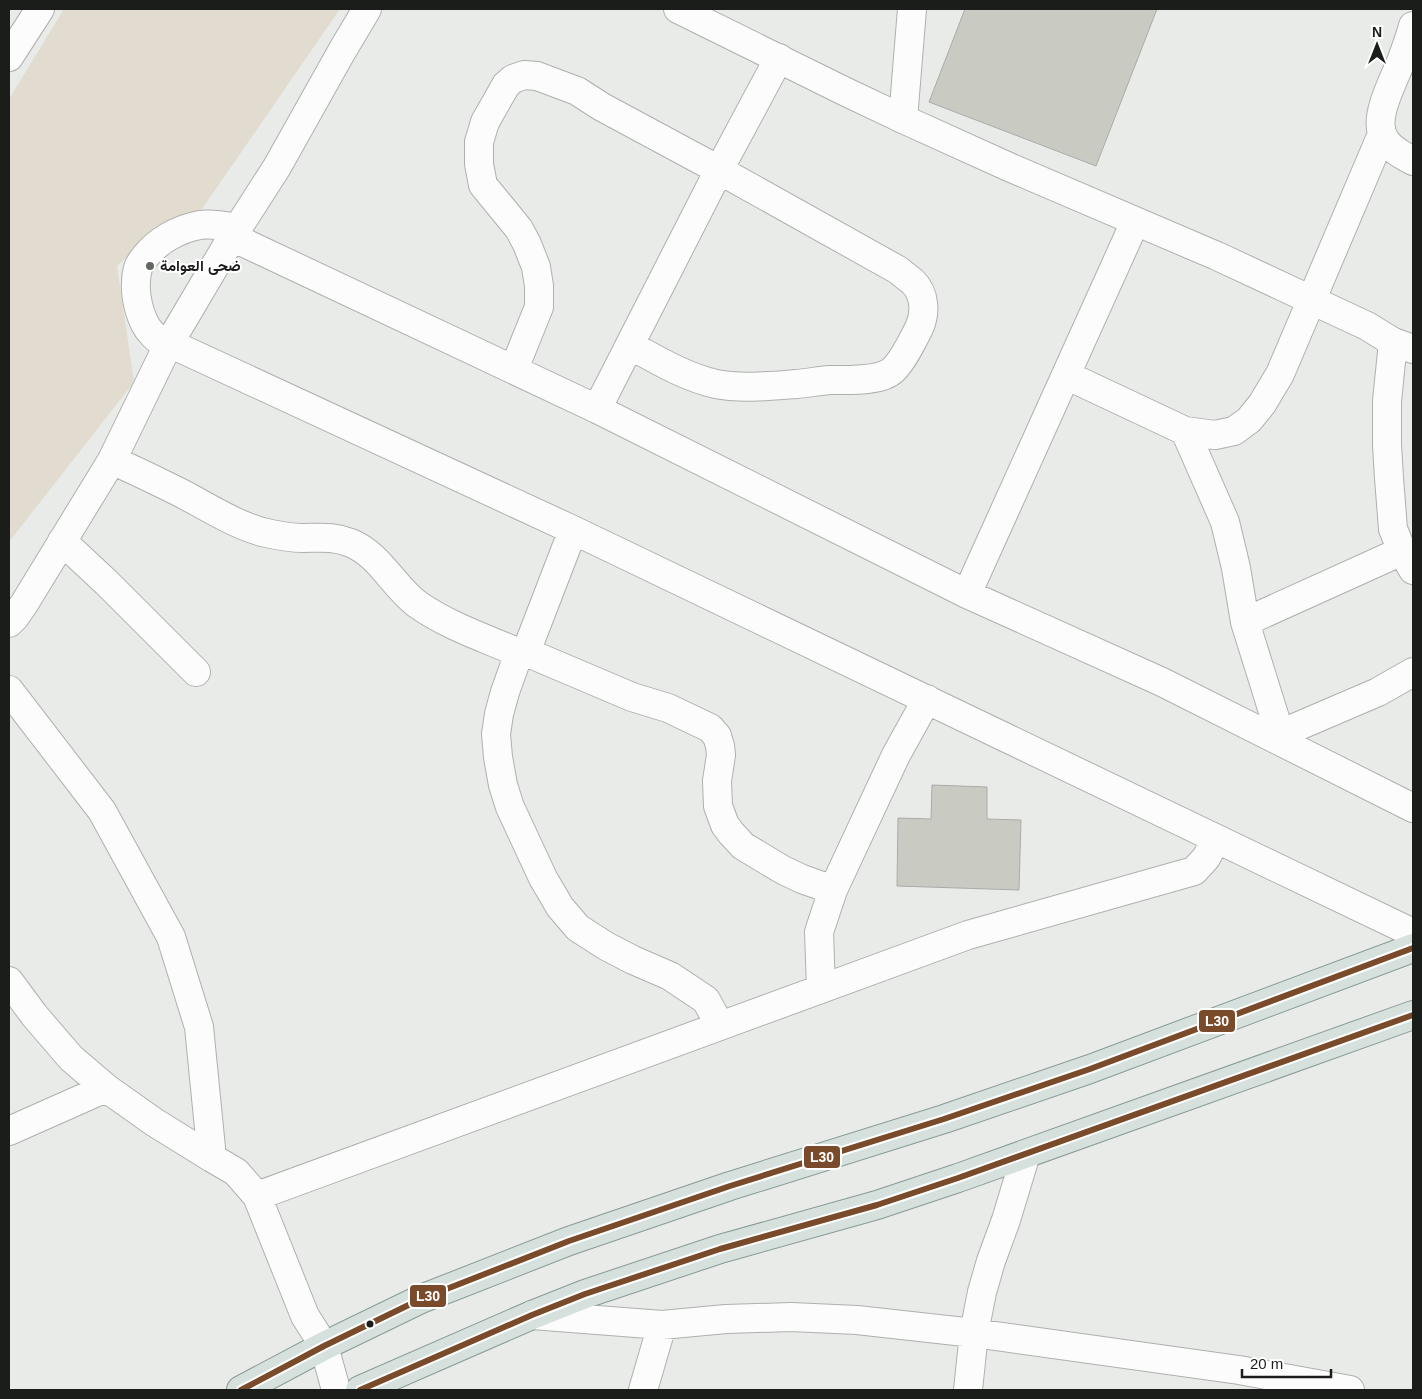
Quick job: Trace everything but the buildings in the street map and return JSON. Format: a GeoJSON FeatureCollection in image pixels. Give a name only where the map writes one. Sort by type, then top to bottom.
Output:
{"type":"FeatureCollection","features":[{"type":"Feature","properties":{"kind":"main road"},"geometry":{"type":"LineString","coordinates":[[241,1390],[324,1346],[422,1299],[569,1241],[730,1186],[1090,1069],[1413,948]]}},
{"type":"Feature","properties":{"kind":"main road"},"geometry":{"type":"LineString","coordinates":[[360,1390],[585,1294],[720,1249],[877,1205],[958,1178],[1413,1015]]}},
{"type":"Feature","properties":{"kind":"street"},"geometry":{"type":"LineString","coordinates":[[9,57],[40,9]]}},
{"type":"Feature","properties":{"kind":"street"},"geometry":{"type":"LineString","coordinates":[[9,623],[24,604],[112,460],[168,345],[277,167],[368,9]]}},
{"type":"Feature","properties":{"kind":"street"},"geometry":{"type":"LineString","coordinates":[[678,9],[903,119],[1135,222],[1217,256],[1367,326],[1403,345],[1387,401],[1387,445],[1393,529],[1408,560],[1245,622]]}},
{"type":"Feature","properties":{"kind":"street"},"geometry":{"type":"LineString","coordinates":[[903,119],[912,9]]}},
{"type":"Feature","properties":{"kind":"street"},"geometry":{"type":"LineString","coordinates":[[1413,26],[1382,113],[1380,124],[1386,141],[1413,161]]}},
{"type":"Feature","properties":{"kind":"street"},"geometry":{"type":"LineString","coordinates":[[597,409],[719,170],[779,58]]}},
{"type":"Feature","properties":{"kind":"street"},"geometry":{"type":"LineString","coordinates":[[514,369],[539,307],[539,286],[536,267],[519,229],[483,185],[479,164],[479,142],[496,100],[506,85],[513,79],[524,75],[537,76],[577,91],[602,107],[898,270],[915,283],[922,298],[924,312],[920,327],[902,359],[892,370],[881,376],[764,386],[717,384],[690,376],[630,345]]}},
{"type":"Feature","properties":{"kind":"street"},"geometry":{"type":"LineString","coordinates":[[1066,376],[1185,431],[1215,435],[1234,431],[1249,420],[1262,404],[1280,374],[1382,134]]}},
{"type":"Feature","properties":{"kind":"street"},"geometry":{"type":"LineString","coordinates":[[967,594],[1135,222]]}},
{"type":"Feature","properties":{"kind":"street"},"geometry":{"type":"LineString","coordinates":[[1413,808],[1279,737],[967,594],[597,409],[235,233],[216,225],[199,225],[180,231],[162,239],[138,266],[136,285],[139,308],[146,325],[154,336],[168,345],[573,530],[1413,933]]}},
{"type":"Feature","properties":{"kind":"street"},"geometry":{"type":"LineString","coordinates":[[1185,431],[1225,522],[1236,568],[1245,622],[1279,737]]}},
{"type":"Feature","properties":{"kind":"street"},"geometry":{"type":"LineString","coordinates":[[112,460],[177,491],[227,518],[260,531],[280,536],[322,537],[352,543],[366,551],[378,562],[401,590],[418,604],[446,621],[632,698],[668,708],[710,728],[717,736],[721,755],[717,781],[718,806],[730,833],[743,846],[784,870],[802,879],[833,890]]}},
{"type":"Feature","properties":{"kind":"street"},"geometry":{"type":"LineString","coordinates":[[573,530],[523,653],[505,692],[496,734],[503,785],[510,807],[543,878],[560,907],[578,928],[613,950],[670,976],[706,1000],[720,1026]]}},
{"type":"Feature","properties":{"kind":"street"},"geometry":{"type":"LineString","coordinates":[[62,541],[107,582],[196,672]]}},
{"type":"Feature","properties":{"kind":"street"},"geometry":{"type":"LineString","coordinates":[[1279,737],[1378,692],[1413,672]]}},
{"type":"Feature","properties":{"kind":"street"},"geometry":{"type":"LineString","coordinates":[[9,690],[102,811],[171,937],[199,1027],[212,1158]]}},
{"type":"Feature","properties":{"kind":"street"},"geometry":{"type":"LineString","coordinates":[[821,989],[819,932],[833,890],[896,755],[927,700]]}},
{"type":"Feature","properties":{"kind":"street"},"geometry":{"type":"LineString","coordinates":[[258,1196],[968,935],[1194,871],[1206,858],[1216,839]]}},
{"type":"Feature","properties":{"kind":"street"},"geometry":{"type":"LineString","coordinates":[[9,981],[71,1058],[106,1088],[154,1122],[236,1172],[258,1196],[305,1316],[324,1346],[336,1390]]}},
{"type":"Feature","properties":{"kind":"street"},"geometry":{"type":"LineString","coordinates":[[9,1131],[106,1088]]}},
{"type":"Feature","properties":{"kind":"street"},"geometry":{"type":"LineString","coordinates":[[968,1390],[974,1333],[982,1292],[1026,1154]]}},
{"type":"Feature","properties":{"kind":"street"},"geometry":{"type":"LineString","coordinates":[[532,1315],[662,1325],[726,1319],[791,1317],[857,1320],[974,1333],[1239,1370],[1350,1390]]}},
{"type":"Feature","properties":{"kind":"street"},"geometry":{"type":"LineString","coordinates":[[643,1390],[662,1325]]}},
{"type":"Feature","properties":{"kind":"shaded area"},"geometry":{"type":"Polygon","coordinates":[[[64,9],[340,9],[202,209],[167,221],[117,266],[134,382],[9,542],[9,99],[64,9]]]}},
{"type":"Feature","properties":{"kind":"transit line","name":"L30"},"geometry":{"type":"LineString","coordinates":[[241,1390],[324,1346],[421,1299],[569,1241],[730,1186],[944,1119],[1090,1069],[1413,948]]}},
{"type":"Feature","properties":{"kind":"transit line","name":"L30"},"geometry":{"type":"LineString","coordinates":[[360,1390],[585,1294],[720,1249],[877,1205],[958,1178],[1413,1015]]}},
{"type":"Feature","properties":{"kind":"place","name":"ضحى العوامة"},"geometry":{"type":"Point","coordinates":[150,266]}}]}
